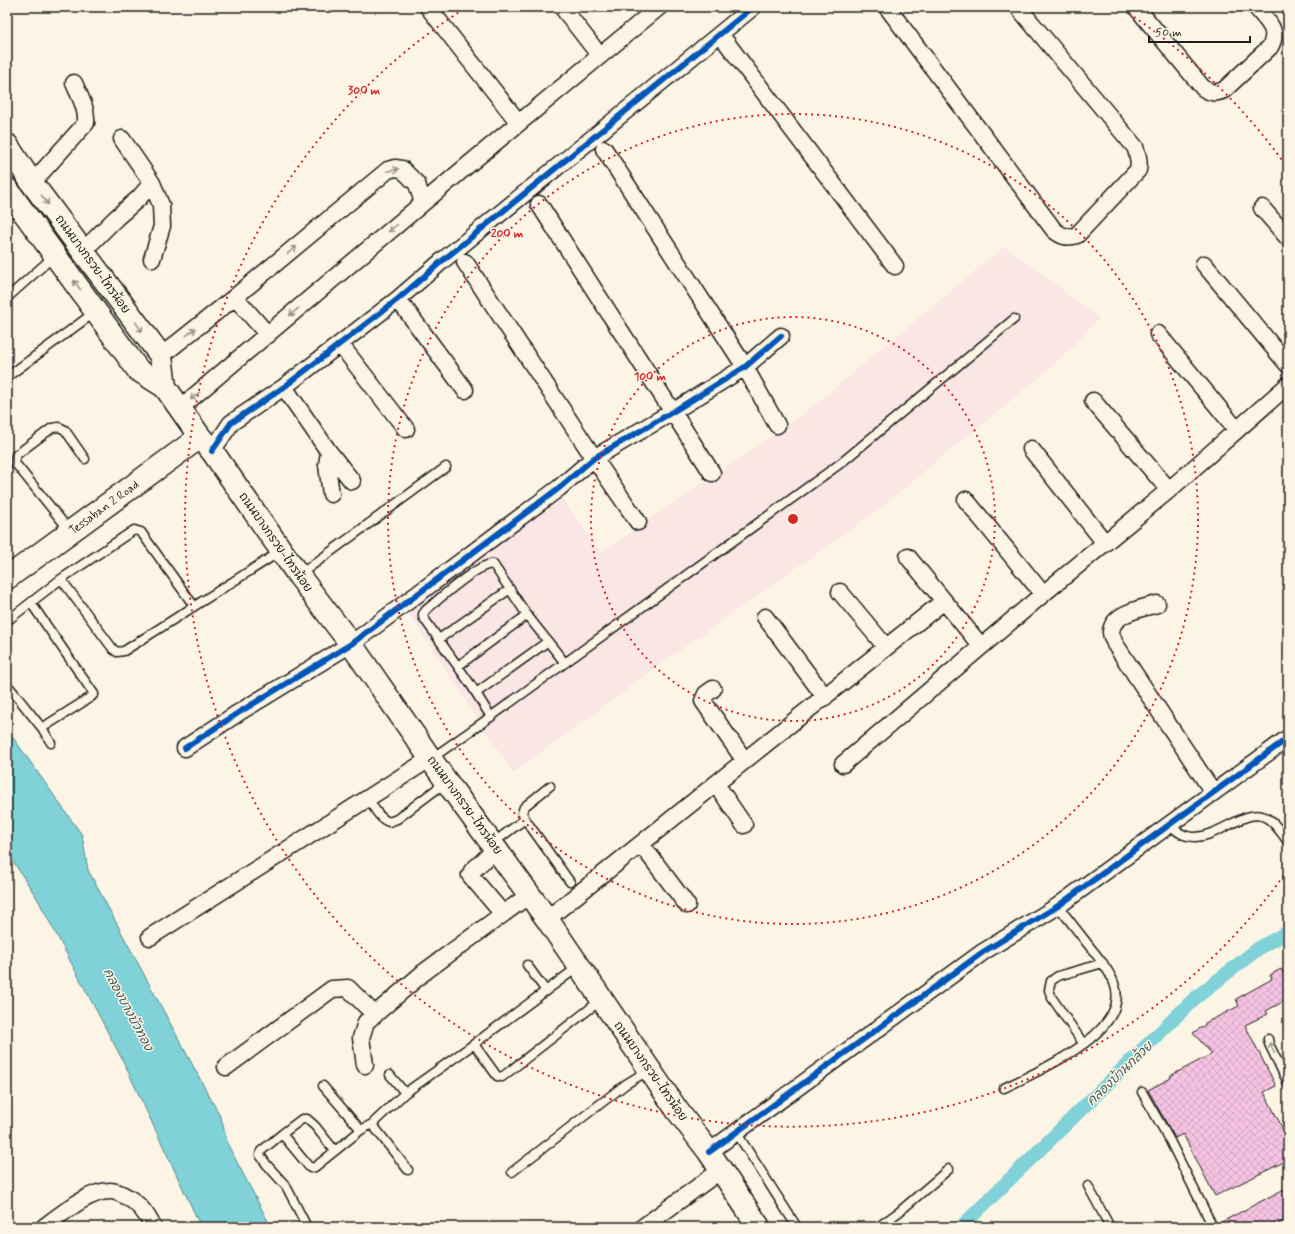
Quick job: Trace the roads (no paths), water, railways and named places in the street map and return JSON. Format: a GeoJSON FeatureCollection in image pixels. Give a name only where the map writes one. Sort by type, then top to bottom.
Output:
{"type":"FeatureCollection","features":[{"type":"Feature","properties":{"kind":"main road","name":"ถนนบางกรวย-ไทรน้อย"},"geometry":{"type":"LineString","coordinates":[[7,145],[32,182],[161,356],[165,388]]}},
{"type":"Feature","properties":{"kind":"main road","name":"ถนนบางกรวย-ไทรน้อย"},"geometry":{"type":"LineString","coordinates":[[7,189],[138,370],[165,388],[299,576],[351,644],[446,781],[547,919],[677,1110],[709,1152],[759,1227]]}},
{"type":"Feature","properties":{"kind":"main road","name":"Tessaban 2 Road"},"geometry":{"type":"LineString","coordinates":[[7,578],[70,532],[206,444]]}},
{"type":"Feature","properties":{"kind":"street"},"geometry":{"type":"LineString","coordinates":[[428,7],[519,123]]}},
{"type":"Feature","properties":{"kind":"street"},"geometry":{"type":"LineString","coordinates":[[562,7],[600,56]]}},
{"type":"Feature","properties":{"kind":"street"},"geometry":{"type":"LineString","coordinates":[[180,408],[268,335],[423,202],[659,7]]}},
{"type":"Feature","properties":{"kind":"street"},"geometry":{"type":"LineString","coordinates":[[206,444],[231,423],[284,387],[398,298],[753,7]]}},
{"type":"Feature","properties":{"kind":"street"},"geometry":{"type":"LineString","coordinates":[[888,7],[1054,230],[1063,236],[1070,237],[1078,235],[1138,170],[1139,159],[1135,147],[1018,7]]}},
{"type":"Feature","properties":{"kind":"street"},"geometry":{"type":"LineString","coordinates":[[1136,7],[1203,88],[1210,92],[1216,93],[1224,90],[1270,47],[1274,40],[1272,27],[1256,7]]}},
{"type":"Feature","properties":{"kind":"street"},"geometry":{"type":"LineString","coordinates":[[720,34],[895,266]]}},
{"type":"Feature","properties":{"kind":"street"},"geometry":{"type":"LineString","coordinates":[[32,182],[86,123],[85,106],[74,83]]}},
{"type":"Feature","properties":{"kind":"street"},"geometry":{"type":"LineString","coordinates":[[122,139],[152,183],[161,205],[162,226],[152,259]]}},
{"type":"Feature","properties":{"kind":"street"},"geometry":{"type":"LineString","coordinates":[[604,149],[745,367],[777,425]]}},
{"type":"Feature","properties":{"kind":"street"},"geometry":{"type":"LineString","coordinates":[[161,356],[235,298],[388,170],[395,168],[402,169],[417,184],[423,202]]}},
{"type":"Feature","properties":{"kind":"street"},"geometry":{"type":"LineString","coordinates":[[83,251],[116,218],[140,198],[152,183]]}},
{"type":"Feature","properties":{"kind":"street"},"geometry":{"type":"LineString","coordinates":[[538,204],[674,411],[712,473]]}},
{"type":"Feature","properties":{"kind":"street"},"geometry":{"type":"LineString","coordinates":[[1262,208],[1288,238]]}},
{"type":"Feature","properties":{"kind":"street"},"geometry":{"type":"LineString","coordinates":[[465,262],[638,522]]}},
{"type":"Feature","properties":{"kind":"street"},"geometry":{"type":"LineString","coordinates":[[1204,264],[1288,365]]}},
{"type":"Feature","properties":{"kind":"street"},"geometry":{"type":"LineString","coordinates":[[235,298],[268,335]]}},
{"type":"Feature","properties":{"kind":"street"},"geometry":{"type":"LineString","coordinates":[[398,298],[465,390]]}},
{"type":"Feature","properties":{"kind":"street"},"geometry":{"type":"LineString","coordinates":[[1158,334],[1237,430]]}},
{"type":"Feature","properties":{"kind":"street"},"geometry":{"type":"LineString","coordinates":[[185,748],[238,713],[351,644],[559,488],[594,458],[745,367],[781,336]]}},
{"type":"Feature","properties":{"kind":"street"},"geometry":{"type":"LineString","coordinates":[[340,344],[406,430]]}},
{"type":"Feature","properties":{"kind":"street"},"geometry":{"type":"LineString","coordinates":[[843,764],[981,646],[1169,490],[1288,385]]}},
{"type":"Feature","properties":{"kind":"street"},"geometry":{"type":"LineString","coordinates":[[284,387],[329,452],[352,481]]}},
{"type":"Feature","properties":{"kind":"street"},"geometry":{"type":"LineString","coordinates":[[1093,401],[1169,490]]}},
{"type":"Feature","properties":{"kind":"street"},"geometry":{"type":"LineString","coordinates":[[1031,449],[1105,542]]}},
{"type":"Feature","properties":{"kind":"street"},"geometry":{"type":"LineString","coordinates":[[329,452],[327,465],[331,494]]}},
{"type":"Feature","properties":{"kind":"street"},"geometry":{"type":"LineString","coordinates":[[966,500],[1043,594]]}},
{"type":"Feature","properties":{"kind":"street"},"geometry":{"type":"LineString","coordinates":[[908,557],[981,646]]}},
{"type":"Feature","properties":{"kind":"street"},"geometry":{"type":"LineString","coordinates":[[840,592],[886,648]]}},
{"type":"Feature","properties":{"kind":"street"},"geometry":{"type":"LineString","coordinates":[[547,919],[944,601]]}},
{"type":"Feature","properties":{"kind":"street"},"geometry":{"type":"LineString","coordinates":[[1156,604],[1132,611],[1122,616],[1112,626],[1111,634],[1115,644],[1213,792]]}},
{"type":"Feature","properties":{"kind":"street"},"geometry":{"type":"LineString","coordinates":[[765,617],[825,697]]}},
{"type":"Feature","properties":{"kind":"street"},"geometry":{"type":"LineString","coordinates":[[713,689],[706,694],[703,701],[745,761]]}},
{"type":"Feature","properties":{"kind":"street"},"geometry":{"type":"LineString","coordinates":[[709,1152],[983,952],[1058,906],[1288,738]]}},
{"type":"Feature","properties":{"kind":"street"},"geometry":{"type":"LineString","coordinates":[[150,937],[431,758]]}},
{"type":"Feature","properties":{"kind":"street"},"geometry":{"type":"LineString","coordinates":[[716,784],[744,826]]}},
{"type":"Feature","properties":{"kind":"street"},"geometry":{"type":"LineString","coordinates":[[641,844],[687,905]]}},
{"type":"Feature","properties":{"kind":"street"},"geometry":{"type":"LineString","coordinates":[[494,847],[470,875],[503,914]]}},
{"type":"Feature","properties":{"kind":"street"},"geometry":{"type":"LineString","coordinates":[[365,1066],[361,1038],[366,1022],[423,972],[529,895]]}},
{"type":"Feature","properties":{"kind":"street"},"geometry":{"type":"LineString","coordinates":[[226,1067],[332,989],[348,988],[375,1015]]}},
{"type":"Feature","properties":{"kind":"street"},"geometry":{"type":"LineString","coordinates":[[643,1227],[721,1170]]}},
{"type":"Feature","properties":{"kind":"street"},"geometry":{"type":"LineString","coordinates":[[44,1227],[80,1201],[99,1193],[111,1191],[120,1193],[139,1205],[153,1227]]}},
{"type":"Feature","properties":{"kind":"lane"},"geometry":{"type":"LineString","coordinates":[[7,298],[55,255]]}},
{"type":"Feature","properties":{"kind":"lane"},"geometry":{"type":"LineString","coordinates":[[7,377],[96,311]]}},
{"type":"Feature","properties":{"kind":"lane"},"geometry":{"type":"LineString","coordinates":[[431,758],[491,717],[841,463],[1014,319]]}},
{"type":"Feature","properties":{"kind":"lane"},"geometry":{"type":"LineString","coordinates":[[70,532],[15,463],[16,455],[52,428],[59,427],[65,430],[85,459]]}},
{"type":"Feature","properties":{"kind":"lane"},"geometry":{"type":"LineString","coordinates":[[299,576],[446,467]]}},
{"type":"Feature","properties":{"kind":"lane"},"geometry":{"type":"LineString","coordinates":[[7,621],[60,579],[134,530],[140,532],[194,606]]}},
{"type":"Feature","properties":{"kind":"lane"},"geometry":{"type":"LineString","coordinates":[[60,579],[113,649],[117,652],[124,651],[282,551]]}},
{"type":"Feature","properties":{"kind":"lane"},"geometry":{"type":"LineString","coordinates":[[491,717],[458,666],[423,617],[426,610],[461,581],[483,567],[492,564],[496,567],[527,615],[564,663]]}},
{"type":"Feature","properties":{"kind":"lane"},"geometry":{"type":"LineString","coordinates":[[439,639],[510,589]]}},
{"type":"Feature","properties":{"kind":"lane"},"geometry":{"type":"LineString","coordinates":[[31,603],[94,694],[42,728]]}},
{"type":"Feature","properties":{"kind":"lane"},"geometry":{"type":"LineString","coordinates":[[458,666],[527,615]]}},
{"type":"Feature","properties":{"kind":"lane"},"geometry":{"type":"LineString","coordinates":[[476,694],[547,642]]}},
{"type":"Feature","properties":{"kind":"lane"},"geometry":{"type":"LineString","coordinates":[[10,688],[42,728],[51,743]]}},
{"type":"Feature","properties":{"kind":"lane"},"geometry":{"type":"LineString","coordinates":[[368,799],[380,816],[385,821],[389,822],[397,818],[446,781]]}},
{"type":"Feature","properties":{"kind":"lane"},"geometry":{"type":"LineString","coordinates":[[550,786],[524,807],[522,812],[525,819],[570,882]]}},
{"type":"Feature","properties":{"kind":"lane"},"geometry":{"type":"LineString","coordinates":[[1170,825],[1181,833],[1194,837],[1214,833],[1255,815],[1264,817],[1272,822],[1288,842]]}},
{"type":"Feature","properties":{"kind":"lane"},"geometry":{"type":"LineString","coordinates":[[494,847],[525,819]]}},
{"type":"Feature","properties":{"kind":"lane"},"geometry":{"type":"LineString","coordinates":[[1004,1088],[1074,1051],[1104,1026],[1114,1012],[1117,995],[1114,983],[1103,963],[1058,906]]}},
{"type":"Feature","properties":{"kind":"lane"},"geometry":{"type":"LineString","coordinates":[[1083,1043],[1052,998],[1049,990],[1051,981],[1058,976],[1103,963]]}},
{"type":"Feature","properties":{"kind":"lane"},"geometry":{"type":"LineString","coordinates":[[527,965],[546,991]]}},
{"type":"Feature","properties":{"kind":"lane"},"geometry":{"type":"LineString","coordinates":[[282,1134],[310,1168],[315,1167],[361,1130],[372,1124],[405,1093],[579,966]]}},
{"type":"Feature","properties":{"kind":"lane"},"geometry":{"type":"LineString","coordinates":[[474,1044],[497,1076],[502,1077],[602,1000]]}},
{"type":"Feature","properties":{"kind":"lane"},"geometry":{"type":"LineString","coordinates":[[1268,1039],[1288,1083]]}},
{"type":"Feature","properties":{"kind":"lane"},"geometry":{"type":"LineString","coordinates":[[512,1172],[626,1084],[650,1069]]}},
{"type":"Feature","properties":{"kind":"lane"},"geometry":{"type":"LineString","coordinates":[[390,1075],[405,1093]]}},
{"type":"Feature","properties":{"kind":"lane"},"geometry":{"type":"LineString","coordinates":[[323,1086],[361,1130]]}},
{"type":"Feature","properties":{"kind":"lane"},"geometry":{"type":"LineString","coordinates":[[1142,1092],[1169,1139],[1213,1227]]}},
{"type":"Feature","properties":{"kind":"lane"},"geometry":{"type":"LineString","coordinates":[[307,1227],[286,1186],[267,1165],[260,1155],[261,1151],[302,1119],[307,1119],[315,1126],[335,1151]]}},
{"type":"Feature","properties":{"kind":"lane"},"geometry":{"type":"LineString","coordinates":[[372,1124],[408,1170]]}},
{"type":"Feature","properties":{"kind":"lane"},"geometry":{"type":"LineString","coordinates":[[736,1132],[797,1227]]}},
{"type":"Feature","properties":{"kind":"lane"},"geometry":{"type":"LineString","coordinates":[[878,1227],[899,1212],[949,1169]]}},
{"type":"Feature","properties":{"kind":"lane"},"geometry":{"type":"LineString","coordinates":[[1088,1186],[1110,1227]]}},
{"type":"Feature","properties":{"kind":"water","name":"คลองบางบัวทอง"},"geometry":{"type":"Polygon","coordinates":[[[7,729],[82,835],[88,870],[221,1118],[228,1145],[271,1227],[201,1227],[123,1061],[37,898],[7,852],[7,729]]]}},
{"type":"Feature","properties":{"kind":"waterway","name":"คลองบ้านกล้วย"},"geometry":{"type":"LineString","coordinates":[[961,1227],[1194,999],[1259,948],[1288,932]]}}]}
